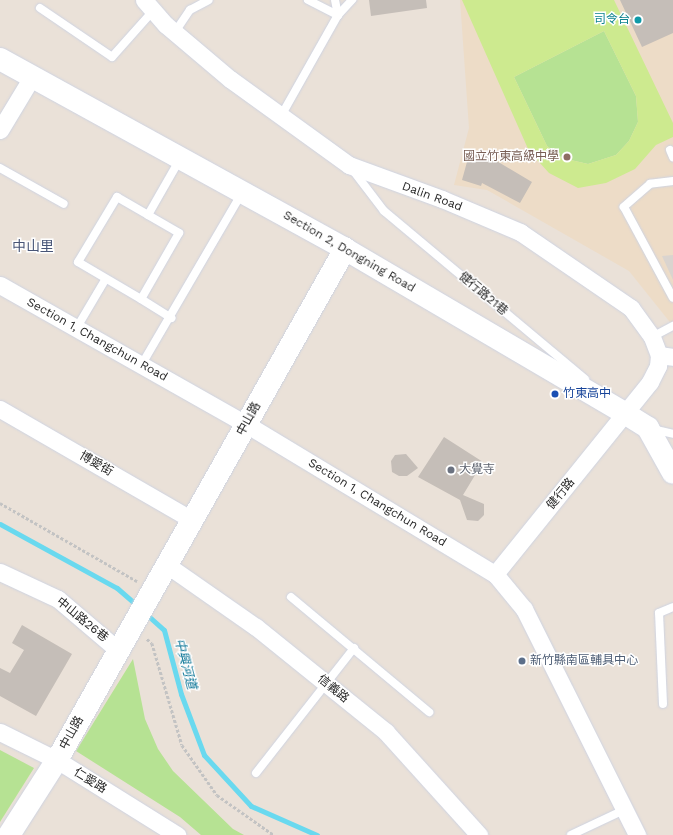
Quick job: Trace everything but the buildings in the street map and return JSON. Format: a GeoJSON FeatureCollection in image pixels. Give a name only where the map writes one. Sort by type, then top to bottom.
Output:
{"type":"FeatureCollection","features":[{"type":"Feature","properties":{"kind":"main road","name":"Section 2, Dongning Road"},"geometry":{"type":"LineString","coordinates":[[0,58],[345,249],[626,414],[648,428],[673,474]]}},
{"type":"Feature","properties":{"kind":"main road","name":"中山路"},"geometry":{"type":"LineString","coordinates":[[9,835],[56,760],[345,249]]}},
{"type":"Feature","properties":{"kind":"street","name":"Dalin Road"},"geometry":{"type":"LineString","coordinates":[[149,5],[175,32],[230,79],[350,165],[442,199],[520,232],[631,308],[666,356],[658,366],[650,382],[626,414]]}},
{"type":"Feature","properties":{"kind":"street"},"geometry":{"type":"LineString","coordinates":[[0,130],[32,77]]}},
{"type":"Feature","properties":{"kind":"street","name":"Section 1, Changchun Road"},"geometry":{"type":"LineString","coordinates":[[0,285],[246,424],[495,574],[524,609],[637,835]]}},
{"type":"Feature","properties":{"kind":"street","name":"博愛街"},"geometry":{"type":"LineString","coordinates":[[0,409],[192,520]]}},
{"type":"Feature","properties":{"kind":"street","name":"健行路"},"geometry":{"type":"LineString","coordinates":[[495,574],[626,414]]}},
{"type":"Feature","properties":{"kind":"street","name":"信義路"},"geometry":{"type":"LineString","coordinates":[[166,565],[256,627],[386,732],[479,835]]}},
{"type":"Feature","properties":{"kind":"street","name":"中山路26巷"},"geometry":{"type":"LineString","coordinates":[[0,572],[58,599],[118,650]]}},
{"type":"Feature","properties":{"kind":"street","name":"仁愛路"},"geometry":{"type":"LineString","coordinates":[[0,732],[56,760],[177,835]]}},
{"type":"Feature","properties":{"kind":"lane"},"geometry":{"type":"LineString","coordinates":[[175,32],[190,10],[209,0]]}},
{"type":"Feature","properties":{"kind":"lane"},"geometry":{"type":"LineString","coordinates":[[308,0],[338,15]]}},
{"type":"Feature","properties":{"kind":"lane"},"geometry":{"type":"LineString","coordinates":[[335,0],[338,15]]}},
{"type":"Feature","properties":{"kind":"lane"},"geometry":{"type":"LineString","coordinates":[[281,116],[338,15],[352,0]]}},
{"type":"Feature","properties":{"kind":"lane"},"geometry":{"type":"LineString","coordinates":[[40,8],[112,57],[149,5]]}},
{"type":"Feature","properties":{"kind":"lane"},"geometry":{"type":"LineString","coordinates":[[148,215],[181,159]]}},
{"type":"Feature","properties":{"kind":"lane","name":"健行路21巷"},"geometry":{"type":"LineString","coordinates":[[350,165],[384,211],[626,414]]}},
{"type":"Feature","properties":{"kind":"lane"},"geometry":{"type":"LineString","coordinates":[[0,168],[64,204]]}},
{"type":"Feature","properties":{"kind":"lane"},"geometry":{"type":"LineString","coordinates":[[673,181],[650,184],[624,207],[673,298]]}},
{"type":"Feature","properties":{"kind":"lane"},"geometry":{"type":"LineString","coordinates":[[142,364],[171,318],[243,192]]}},
{"type":"Feature","properties":{"kind":"lane"},"geometry":{"type":"LineString","coordinates":[[141,299],[179,233],[117,197],[78,262],[105,280],[141,299],[171,318]]}},
{"type":"Feature","properties":{"kind":"lane"},"geometry":{"type":"LineString","coordinates":[[76,329],[105,280]]}},
{"type":"Feature","properties":{"kind":"lane"},"geometry":{"type":"LineString","coordinates":[[652,337],[673,326]]}},
{"type":"Feature","properties":{"kind":"lane"},"geometry":{"type":"LineString","coordinates":[[648,428],[673,428]]}},
{"type":"Feature","properties":{"kind":"lane"},"geometry":{"type":"LineString","coordinates":[[648,428],[673,434]]}},
{"type":"Feature","properties":{"kind":"lane"},"geometry":{"type":"LineString","coordinates":[[291,597],[429,712]]}},
{"type":"Feature","properties":{"kind":"lane"},"geometry":{"type":"LineString","coordinates":[[663,704],[659,613],[673,607]]}},
{"type":"Feature","properties":{"kind":"lane"},"geometry":{"type":"LineString","coordinates":[[256,773],[324,682],[354,648]]}},
{"type":"Feature","properties":{"kind":"lane"},"geometry":{"type":"LineString","coordinates":[[571,835],[624,810]]}},
{"type":"Feature","properties":{"kind":"path"},"geometry":{"type":"LineString","coordinates":[[0,503],[153,590]]}},
{"type":"Feature","properties":{"kind":"path"},"geometry":{"type":"LineString","coordinates":[[130,629],[152,643],[182,745],[217,795],[274,835]]}},
{"type":"Feature","properties":{"kind":"shaded area","name":"國立竹東高級中學"},"geometry":{"type":"Polygon","coordinates":[[[460,0],[673,0],[673,326],[629,271],[487,190],[454,185],[469,128],[460,0]]]}},
{"type":"Feature","properties":{"kind":"shaded area"},"geometry":{"type":"Polygon","coordinates":[[[673,255],[673,280],[662,256],[673,255]]]}},
{"type":"Feature","properties":{"kind":"green space"},"geometry":{"type":"Polygon","coordinates":[[[462,0],[614,0],[673,123],[673,137],[656,145],[635,169],[606,183],[578,188],[549,173],[529,151],[462,0]],[[604,31],[514,77],[547,146],[562,158],[588,164],[616,155],[629,141],[638,122],[636,96],[604,31]]]}},
{"type":"Feature","properties":{"kind":"green space"},"geometry":{"type":"Polygon","coordinates":[[[604,31],[636,96],[638,122],[629,141],[616,155],[588,164],[562,158],[547,146],[514,77],[604,31]]]}},
{"type":"Feature","properties":{"kind":"green space"},"geometry":{"type":"Polygon","coordinates":[[[133,659],[145,719],[158,749],[173,771],[233,829],[244,835],[201,835],[180,817],[76,751],[133,659]]]}},
{"type":"Feature","properties":{"kind":"green space"},"geometry":{"type":"Polygon","coordinates":[[[0,750],[34,768],[0,822],[0,750]]]}},
{"type":"Feature","properties":{"kind":"waterway","name":"中興河道"},"geometry":{"type":"LineString","coordinates":[[0,524],[117,588],[138,606]]}},
{"type":"Feature","properties":{"kind":"waterway","name":"中興河道"},"geometry":{"type":"LineString","coordinates":[[145,613],[164,630],[181,694],[204,755],[251,806],[317,835]]}},
{"type":"Feature","properties":{"kind":"place","name":"司令台"},"geometry":{"type":"Point","coordinates":[638,20]}},
{"type":"Feature","properties":{"kind":"place","name":"國立竹東高級中學"},"geometry":{"type":"Point","coordinates":[567,157]}},
{"type":"Feature","properties":{"kind":"place","name":"竹東高中"},"geometry":{"type":"Point","coordinates":[555,394]}},
{"type":"Feature","properties":{"kind":"place","name":"大覺寺"},"geometry":{"type":"Point","coordinates":[451,470]}},
{"type":"Feature","properties":{"kind":"place","name":"新竹縣南區輔具中心"},"geometry":{"type":"Point","coordinates":[522,661]}},
{"type":"Feature","properties":{"kind":"district","name":"中山里"},"geometry":{"type":"Point","coordinates":[33,246]}}]}
